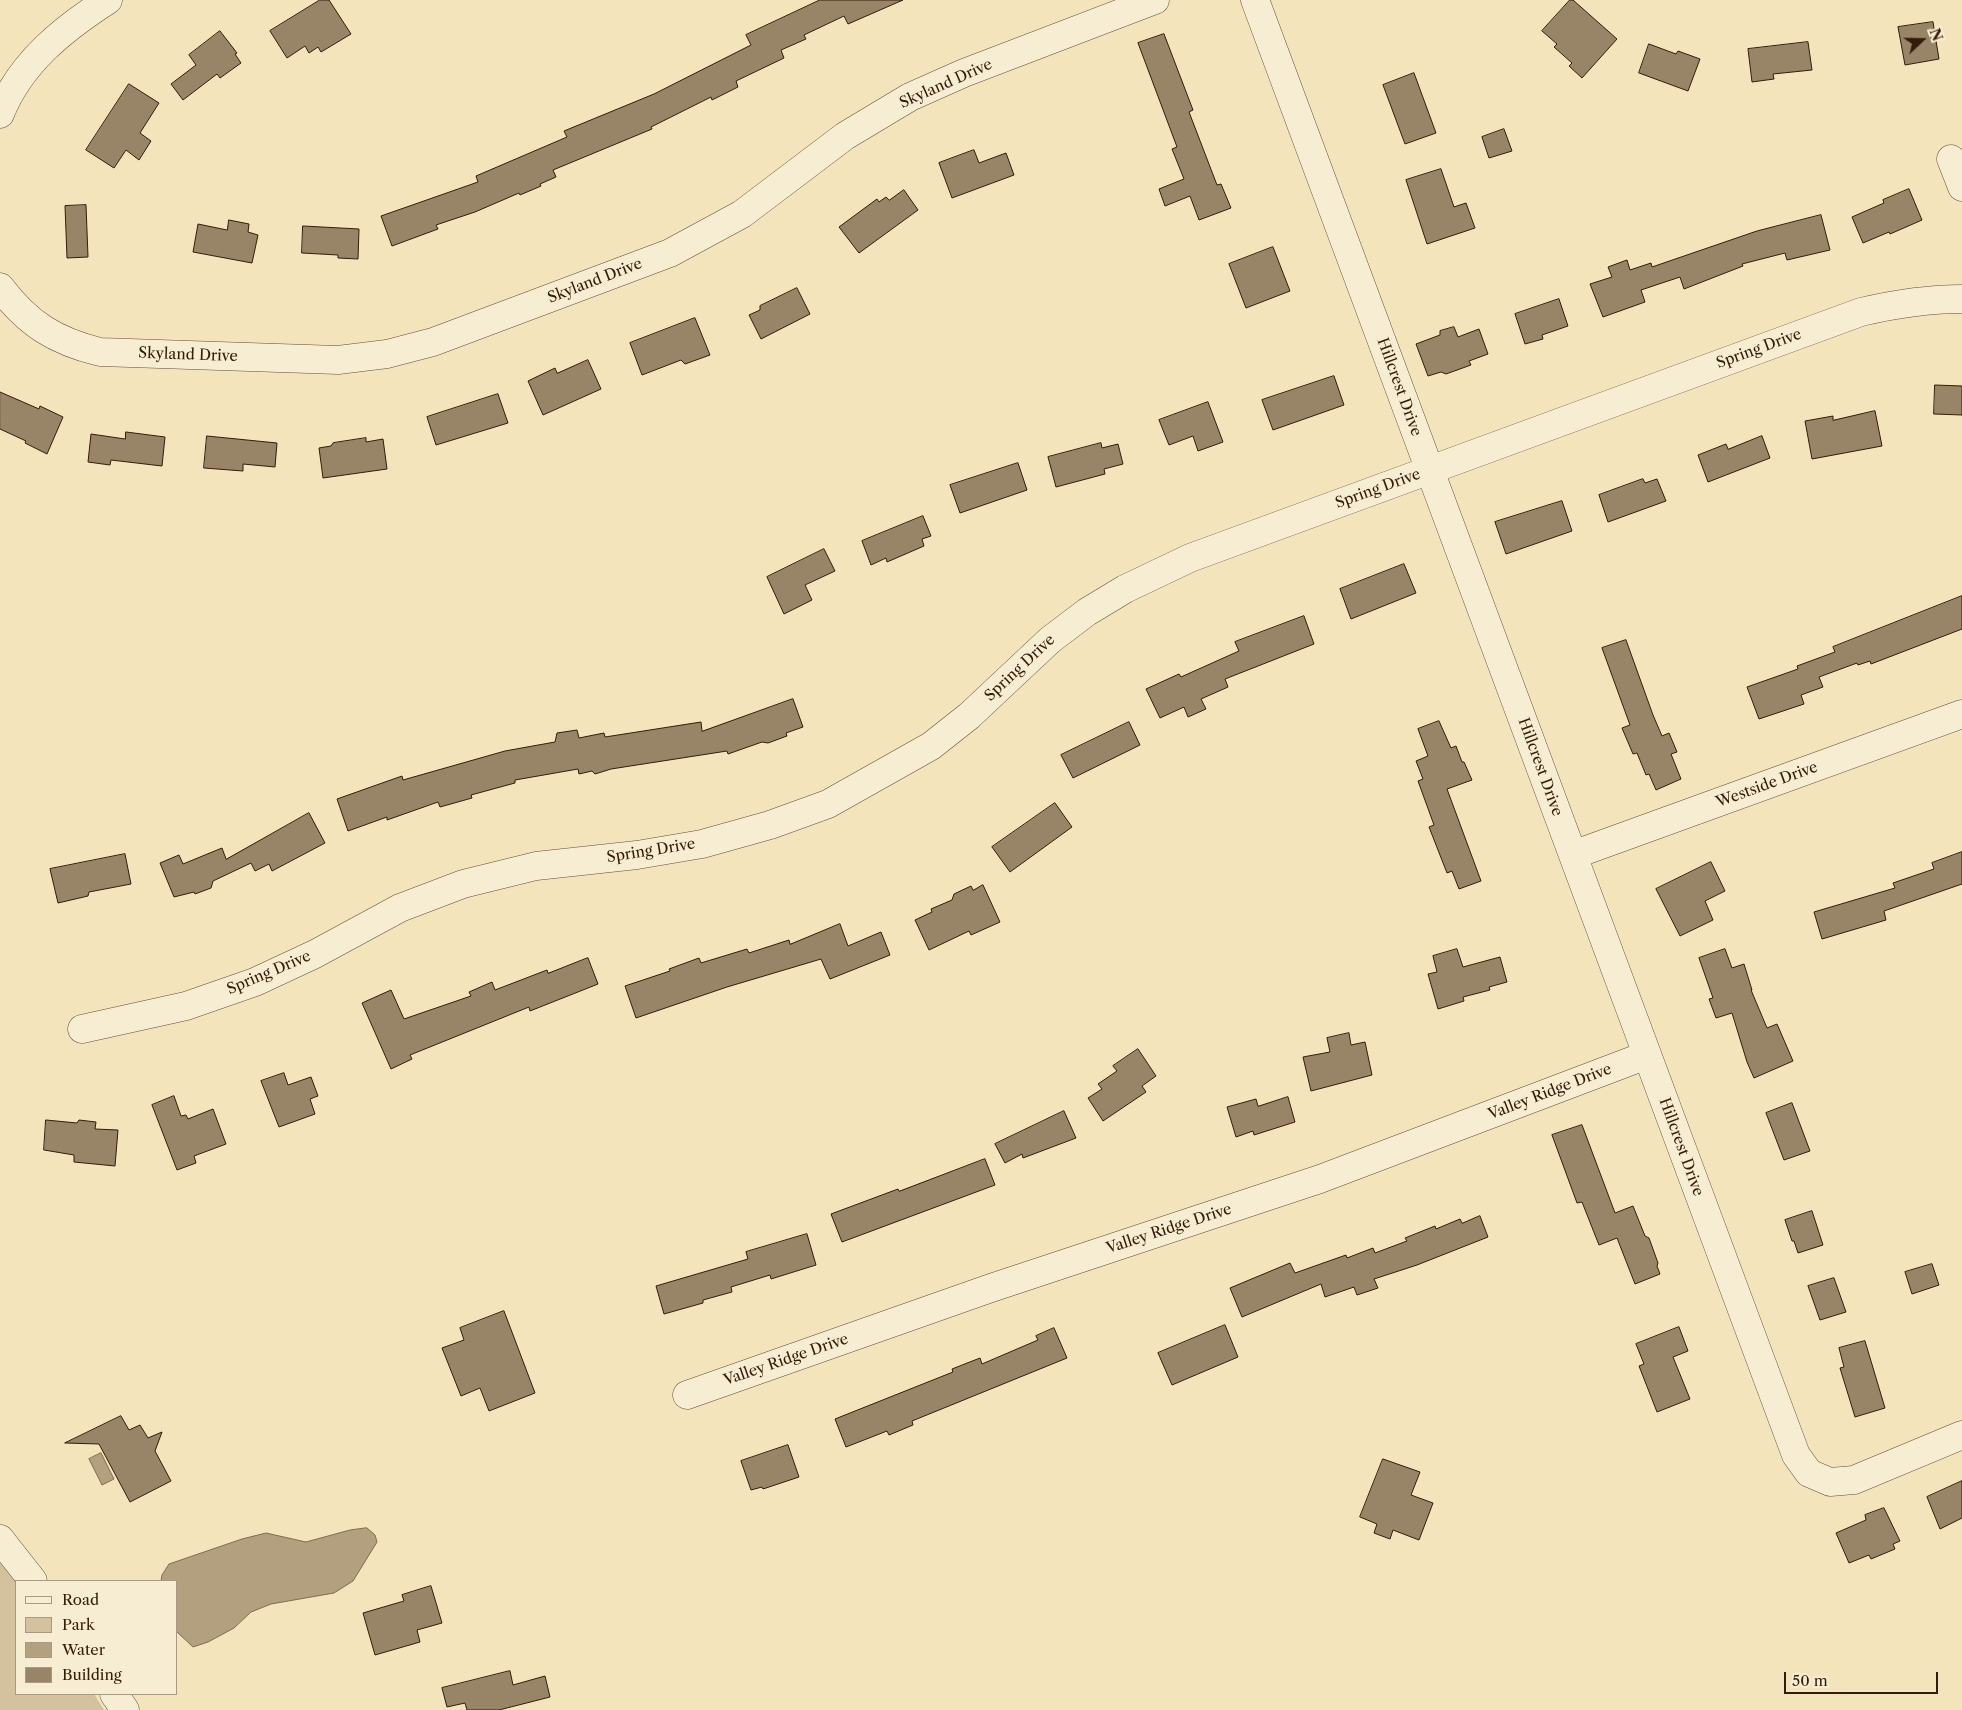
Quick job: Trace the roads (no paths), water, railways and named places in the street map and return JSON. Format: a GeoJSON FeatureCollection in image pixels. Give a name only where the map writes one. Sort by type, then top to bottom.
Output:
{"type":"FeatureCollection","features":[{"type":"Feature","properties":{"kind":"street"},"geometry":{"type":"LineString","coordinates":[[0,114],[22,74],[50,42],[80,18],[108,0]]}},
{"type":"Feature","properties":{"kind":"street","name":"Skyland Drive"},"geometry":{"type":"LineString","coordinates":[[0,287],[16,307],[54,337],[100,352],[338,360],[387,354],[433,342],[670,253],[742,214],[845,136],[910,97],[964,73],[1155,0]]}},
{"type":"Feature","properties":{"kind":"street","name":"Hillcrest Drive"},"geometry":{"type":"LineString","coordinates":[[1255,0],[1796,1455],[1809,1472],[1830,1482],[1854,1480],[1962,1435]]}},
{"type":"Feature","properties":{"kind":"street"},"geometry":{"type":"LineString","coordinates":[[1951,159],[1962,187]]}},
{"type":"Feature","properties":{"kind":"street","name":"Spring Drive"},"geometry":{"type":"LineString","coordinates":[[82,1029],[186,1006],[255,982],[315,954],[400,908],[463,884],[536,866],[637,855],[702,844],[770,825],[828,804],[931,746],[969,716],[1050,640],[1087,612],[1125,589],[1190,558],[1861,312],[1933,299],[1962,299]]}},
{"type":"Feature","properties":{"kind":"street","name":"Westside Drive"},"geometry":{"type":"LineString","coordinates":[[1573,855],[1962,714]]}},
{"type":"Feature","properties":{"kind":"street","name":"Valley Ridge Drive"},"geometry":{"type":"LineString","coordinates":[[687,1395],[991,1288],[1320,1179],[1647,1055]]}},
{"type":"Feature","properties":{"kind":"street"},"geometry":{"type":"LineString","coordinates":[[0,1539],[32,1580]]}},
{"type":"Feature","properties":{"kind":"street"},"geometry":{"type":"LineString","coordinates":[[115,1695],[124,1710]]}},
{"type":"Feature","properties":{"kind":"water"},"geometry":{"type":"Polygon","coordinates":[[[101,1453],[114,1479],[102,1485],[89,1459],[101,1453]]]}},
{"type":"Feature","properties":{"kind":"water"},"geometry":{"type":"Polygon","coordinates":[[[367,1528],[375,1535],[377,1542],[353,1581],[334,1593],[271,1604],[251,1612],[234,1628],[208,1642],[193,1647],[178,1633],[178,1580],[161,1580],[169,1564],[242,1539],[266,1533],[306,1542],[350,1530],[367,1528]]]}}]}
